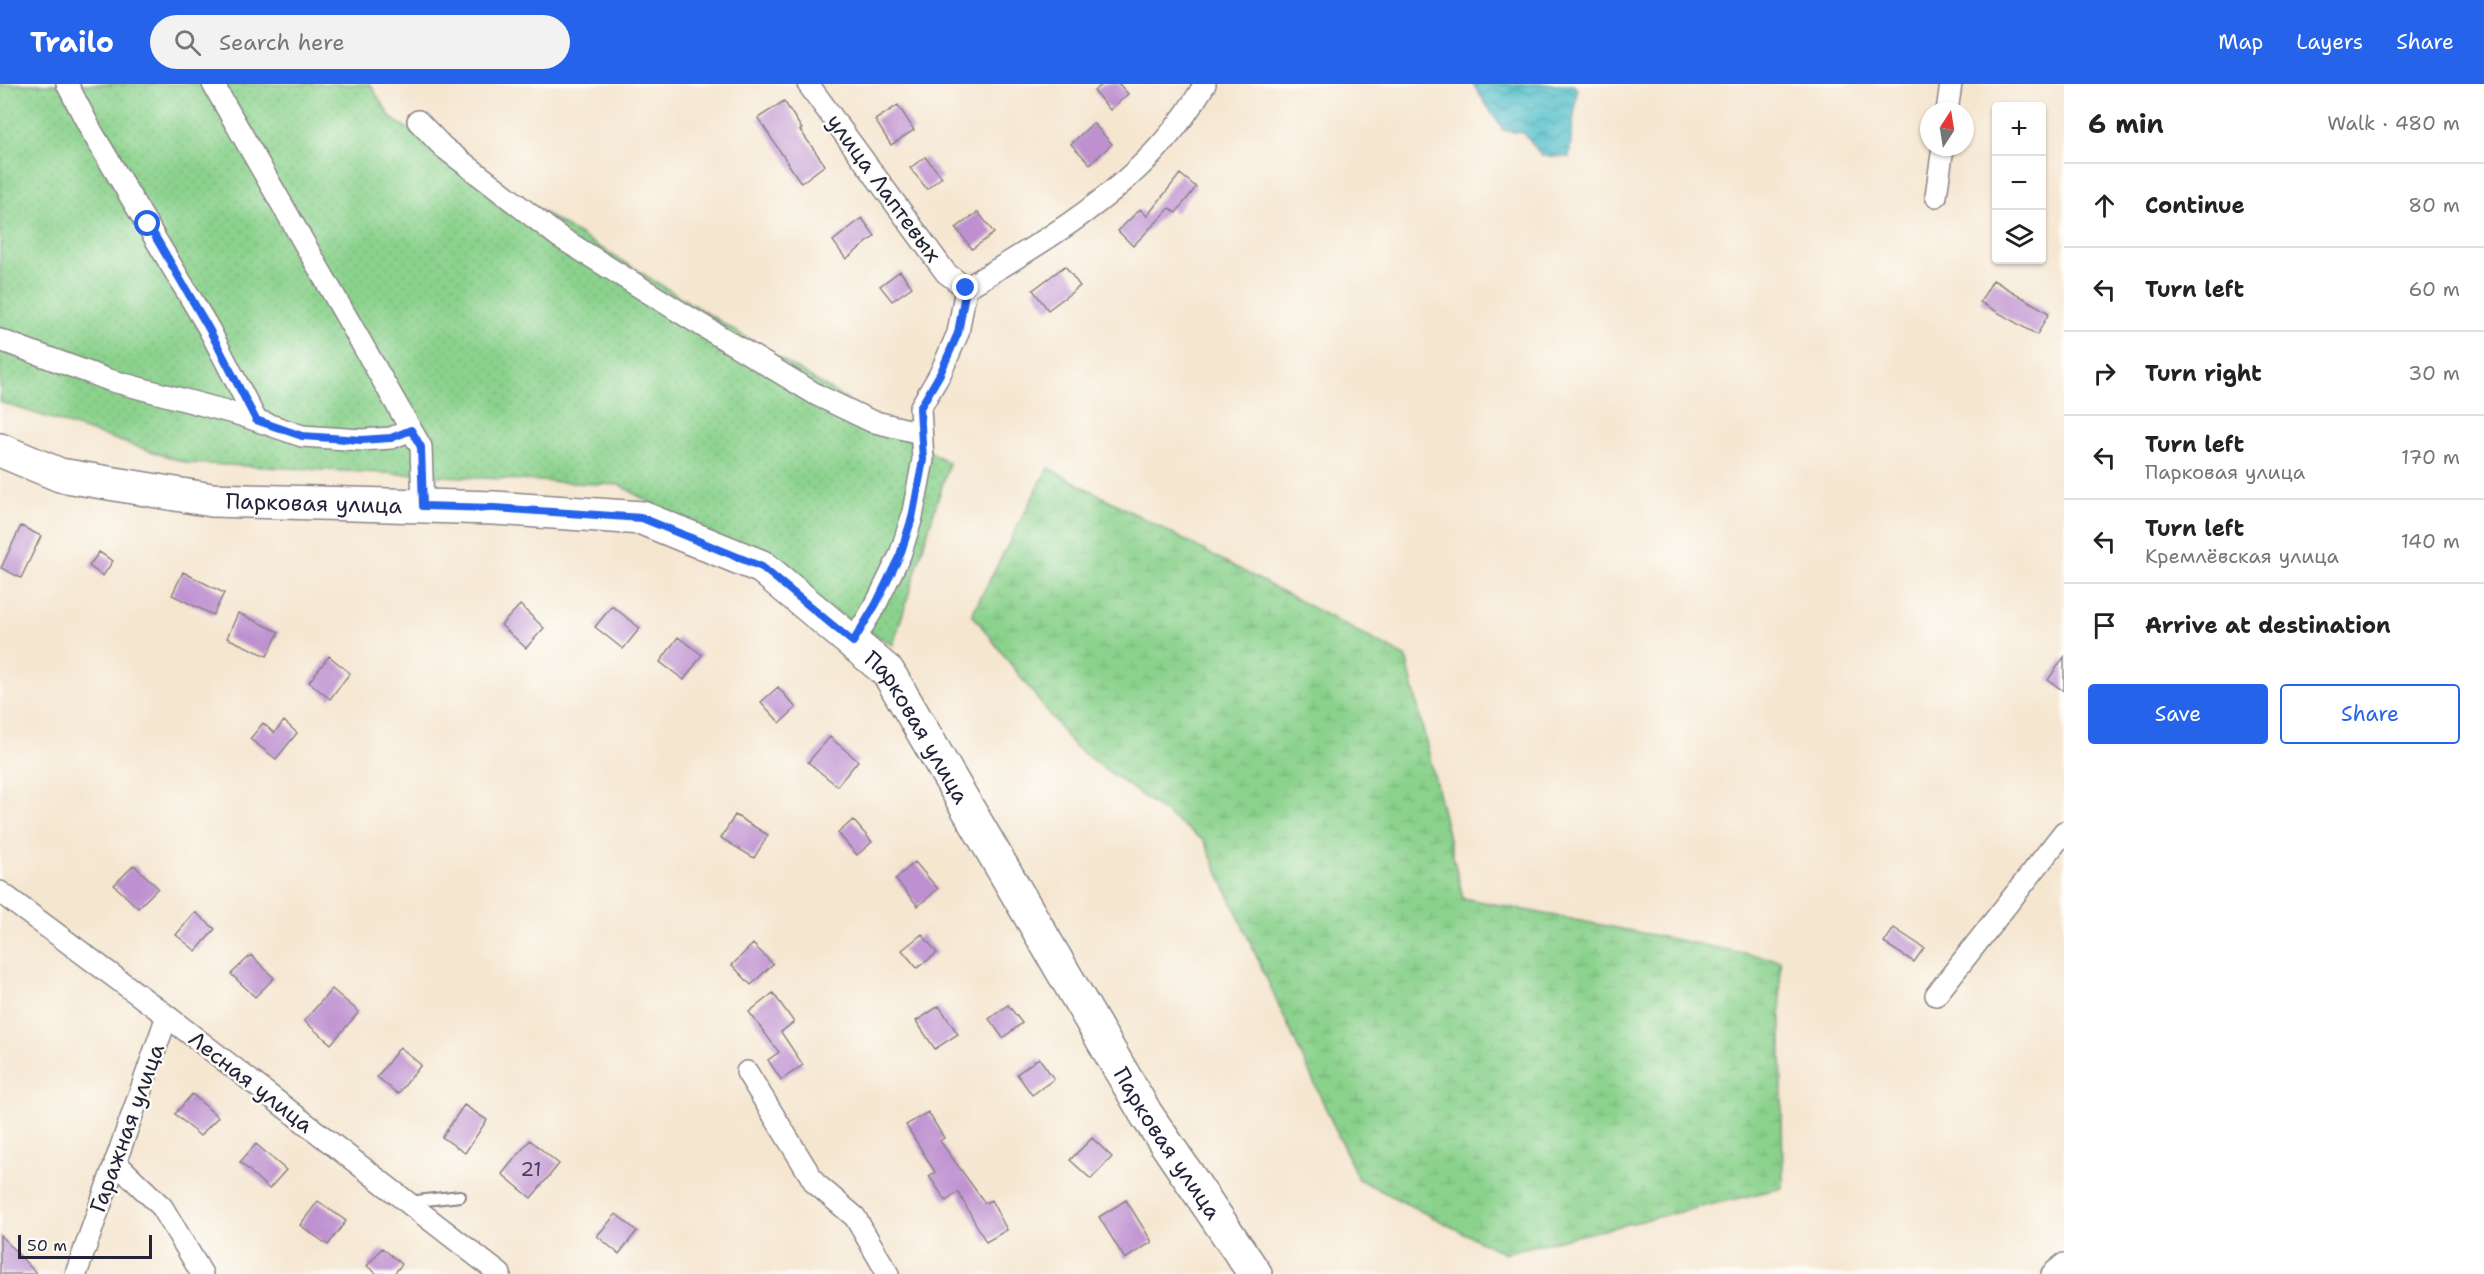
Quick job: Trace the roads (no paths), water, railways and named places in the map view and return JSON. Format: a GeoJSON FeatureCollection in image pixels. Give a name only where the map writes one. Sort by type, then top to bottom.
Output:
{"type":"FeatureCollection","features":[{"type":"Feature","properties":{"kind":"main road","name":"Парковая улица"},"geometry":{"type":"LineString","coordinates":[[0,450],[60,475],[212,500],[494,508],[642,518],[762,567],[888,672],[1146,1114],[1255,1274]]}},
{"type":"Feature","properties":{"kind":"street"},"geometry":{"type":"LineString","coordinates":[[67,84],[92,132],[209,329],[256,420]]}},
{"type":"Feature","properties":{"kind":"street"},"geometry":{"type":"LineString","coordinates":[[213,84],[421,447],[423,506]]}},
{"type":"Feature","properties":{"kind":"street","name":"улица Лаптевых"},"geometry":{"type":"LineString","coordinates":[[807,84],[946,273],[966,288]]}},
{"type":"Feature","properties":{"kind":"street"},"geometry":{"type":"LineString","coordinates":[[853,642],[876,604],[900,555],[912,518],[923,460],[920,408],[940,374],[958,333],[966,288],[1095,204],[1136,170],[1186,114],[1205,84]]}},
{"type":"Feature","properties":{"kind":"street"},"geometry":{"type":"LineString","coordinates":[[1948,102],[1951,84]]}},
{"type":"Feature","properties":{"kind":"street"},"geometry":{"type":"LineString","coordinates":[[418,122],[443,147],[558,236],[682,314],[817,395],[871,421],[921,433]]}},
{"type":"Feature","properties":{"kind":"street"},"geometry":{"type":"LineString","coordinates":[[1936,196],[1942,156]]}},
{"type":"Feature","properties":{"kind":"street"},"geometry":{"type":"LineString","coordinates":[[0,340],[108,380],[256,420],[302,436],[361,440],[391,438],[411,430]]}},
{"type":"Feature","properties":{"kind":"street"},"geometry":{"type":"LineString","coordinates":[[1936,996],[2064,832]]}},
{"type":"Feature","properties":{"kind":"street","name":"Лесная улица"},"geometry":{"type":"LineString","coordinates":[[0,892],[167,1016],[500,1274]]}},
{"type":"Feature","properties":{"kind":"street","name":"Гаражная улица"},"geometry":{"type":"LineString","coordinates":[[76,1274],[167,1016]]}},
{"type":"Feature","properties":{"kind":"street"},"geometry":{"type":"LineString","coordinates":[[747,1072],[815,1183],[855,1217],[888,1274]]}},
{"type":"Feature","properties":{"kind":"street"},"geometry":{"type":"LineString","coordinates":[[115,1162],[162,1207],[202,1274]]}},
{"type":"Feature","properties":{"kind":"street"},"geometry":{"type":"LineString","coordinates":[[2052,1274],[2064,1264]]}},
{"type":"Feature","properties":{"kind":"lane"},"geometry":{"type":"LineString","coordinates":[[405,1202],[460,1196]]}},
{"type":"Feature","properties":{"kind":"water"},"geometry":{"type":"Polygon","coordinates":[[[1473,84],[1573,84],[1577,90],[1569,157],[1542,156],[1524,133],[1503,130],[1473,84]]]}}]}
